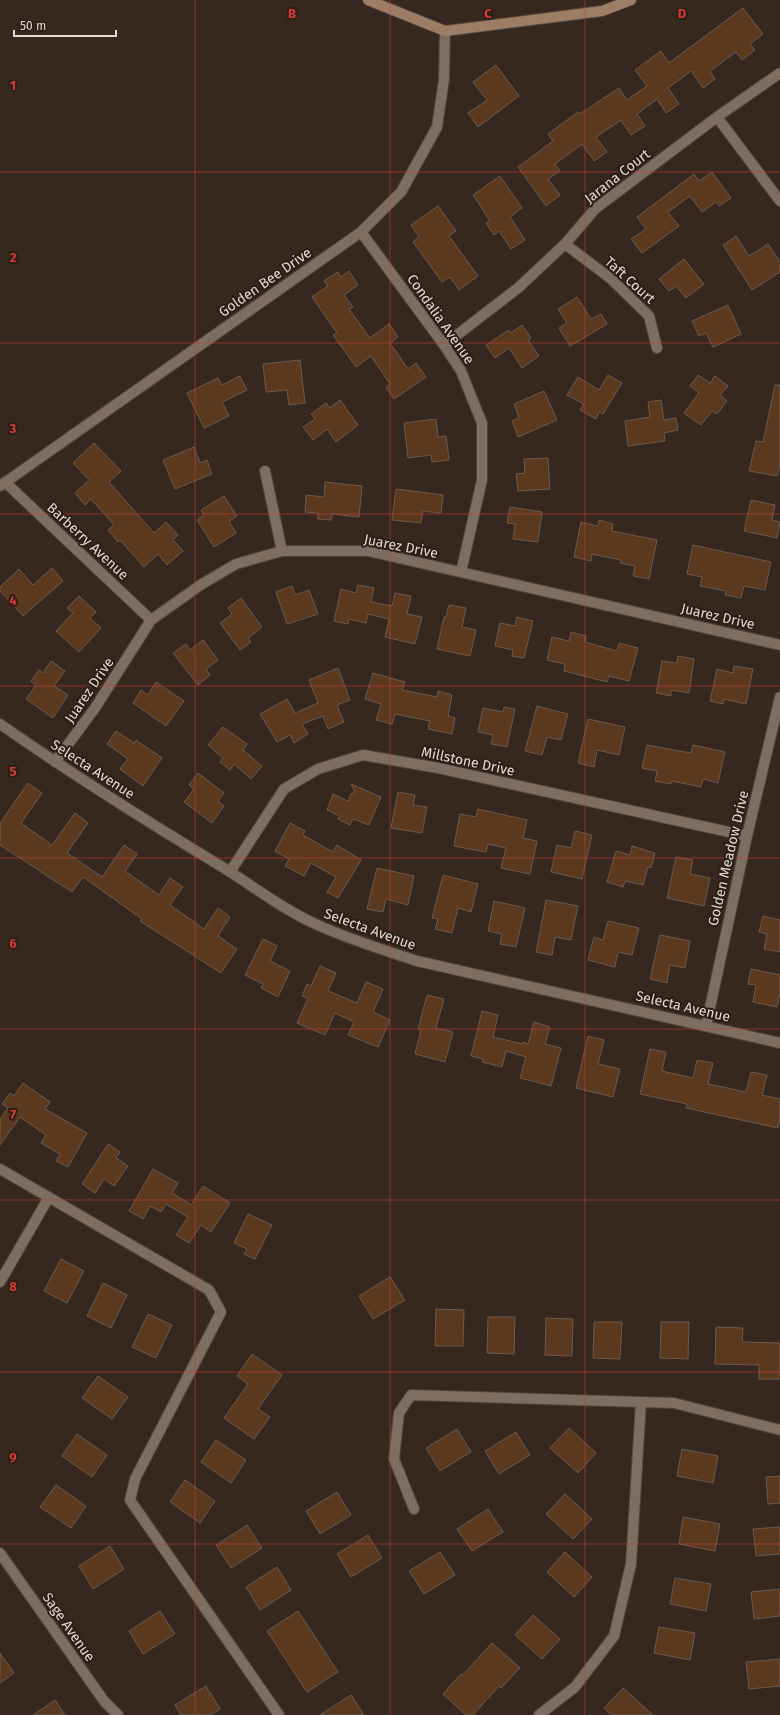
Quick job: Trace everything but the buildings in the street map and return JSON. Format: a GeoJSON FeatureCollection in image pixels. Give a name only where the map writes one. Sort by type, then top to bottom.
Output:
{"type":"FeatureCollection","features":[{"type":"Feature","properties":{"kind":"main road"},"geometry":{"type":"LineString","coordinates":[[368,0],[446,32],[602,10],[631,0]]}},
{"type":"Feature","properties":{"kind":"street","name":"Golden Bee Drive"},"geometry":{"type":"LineString","coordinates":[[3,484],[361,232],[400,192],[437,127],[444,79],[446,32]]}},
{"type":"Feature","properties":{"kind":"street","name":"Jarana Court"},"geometry":{"type":"LineString","coordinates":[[444,344],[518,288],[565,244],[595,209],[717,117],[780,73]]}},
{"type":"Feature","properties":{"kind":"street"},"geometry":{"type":"LineString","coordinates":[[717,117],[780,201]]}},
{"type":"Feature","properties":{"kind":"street","name":"Condalia Avenue"},"geometry":{"type":"LineString","coordinates":[[361,232],[444,344],[461,371],[482,423],[482,480],[461,572]]}},
{"type":"Feature","properties":{"kind":"street","name":"Taft Court"},"geometry":{"type":"LineString","coordinates":[[565,244],[610,278],[648,316],[657,348]]}},
{"type":"Feature","properties":{"kind":"street"},"geometry":{"type":"LineString","coordinates":[[265,471],[282,551]]}},
{"type":"Feature","properties":{"kind":"street","name":"Barberry Avenue"},"geometry":{"type":"LineString","coordinates":[[3,484],[151,620]]}},
{"type":"Feature","properties":{"kind":"street","name":"Juarez Drive"},"geometry":{"type":"LineString","coordinates":[[56,762],[95,708],[151,620],[202,584],[236,564],[282,551],[368,551],[780,645]]}},
{"type":"Feature","properties":{"kind":"street","name":"Golden Meadow Drive"},"geometry":{"type":"LineString","coordinates":[[706,1026],[747,836],[780,697]]}},
{"type":"Feature","properties":{"kind":"street","name":"Selecta Avenue"},"geometry":{"type":"LineString","coordinates":[[0,724],[56,762],[230,872],[274,902],[319,926],[365,944],[417,961],[780,1043]]}},
{"type":"Feature","properties":{"kind":"street","name":"Millstone Drive"},"geometry":{"type":"LineString","coordinates":[[230,872],[284,789],[318,769],[363,755],[438,768],[747,836]]}},
{"type":"Feature","properties":{"kind":"street"},"geometry":{"type":"LineString","coordinates":[[0,1169],[209,1290],[221,1312],[135,1479],[130,1500],[279,1715]]}},
{"type":"Feature","properties":{"kind":"street"},"geometry":{"type":"LineString","coordinates":[[0,1282],[49,1197]]}},
{"type":"Feature","properties":{"kind":"street"},"geometry":{"type":"LineString","coordinates":[[414,1509],[394,1459],[399,1413],[411,1395],[674,1403],[780,1430]]}},
{"type":"Feature","properties":{"kind":"street"},"geometry":{"type":"LineString","coordinates":[[539,1715],[575,1687],[614,1636],[631,1564],[641,1402]]}},
{"type":"Feature","properties":{"kind":"street","name":"Sage Avenue"},"geometry":{"type":"LineString","coordinates":[[1,1557],[104,1700],[118,1715]]}}]}
